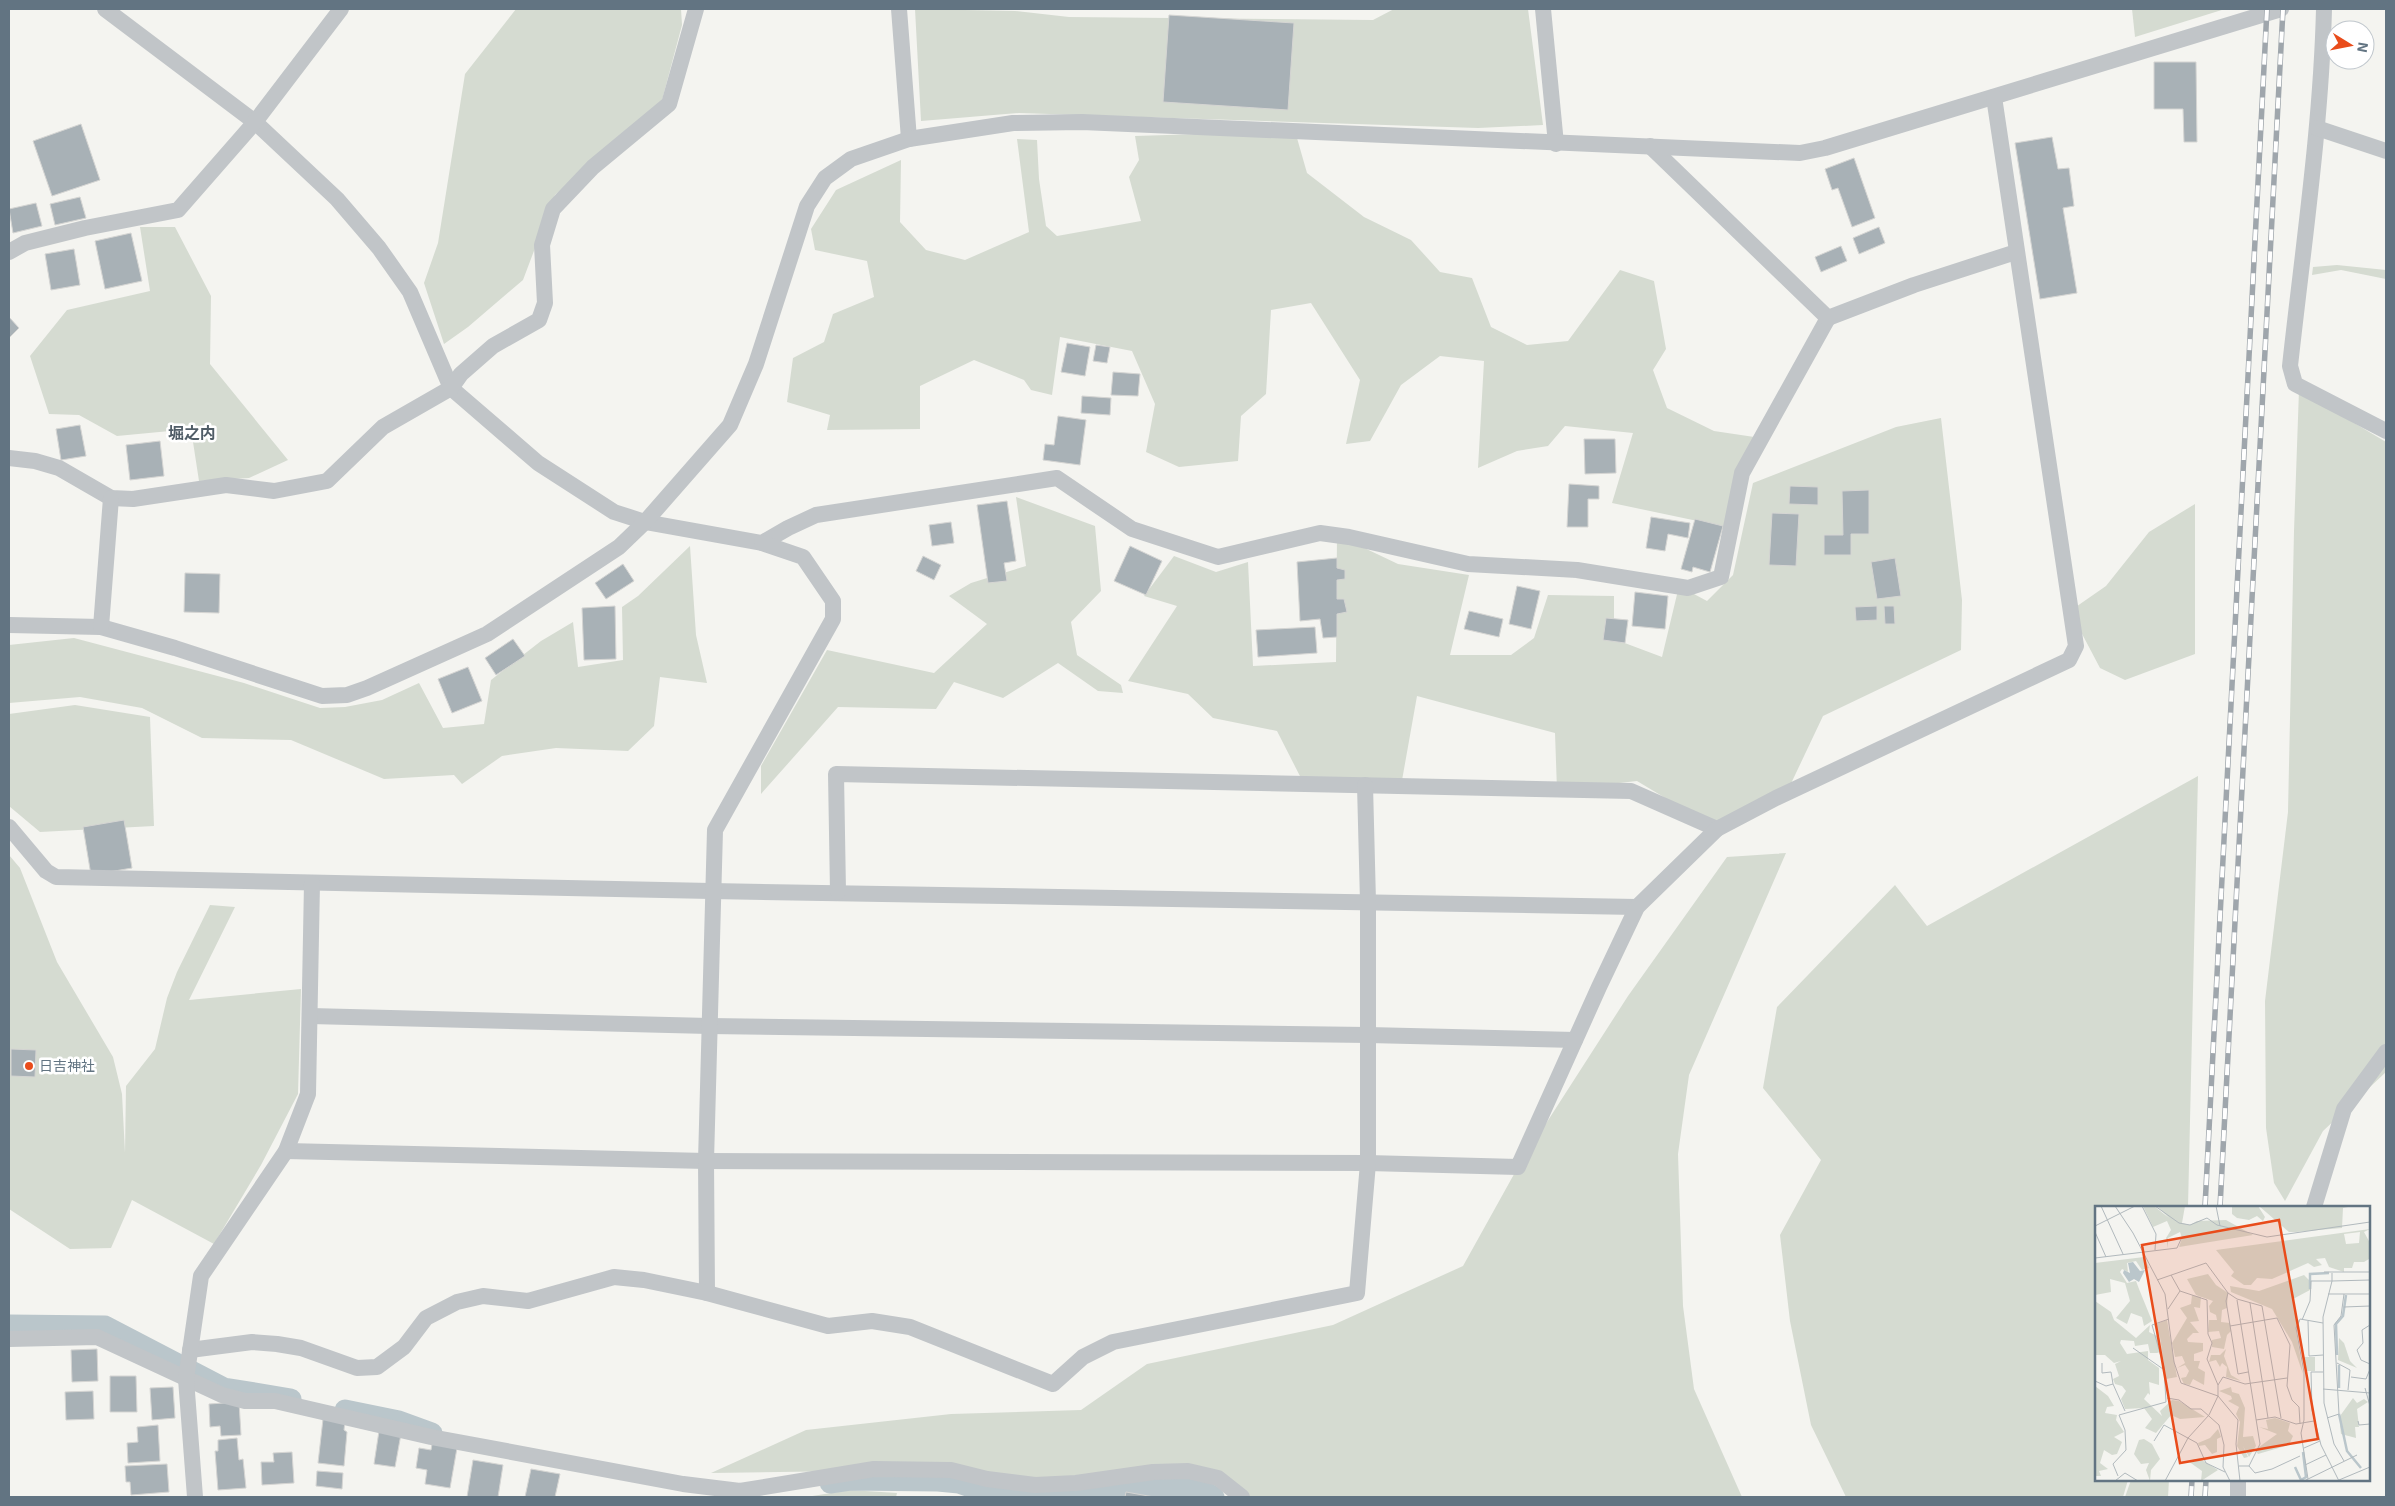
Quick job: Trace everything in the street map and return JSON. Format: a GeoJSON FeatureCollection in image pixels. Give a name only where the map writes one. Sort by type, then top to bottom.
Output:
{"type":"FeatureCollection","features":[{"type":"Feature","properties":{"kind":"street"},"geometry":{"type":"LineString","coordinates":[[105,9],[255,122],[337,200],[379,248],[410,292],[451,388],[538,463],[614,512],[645,522],[762,543],[803,557],[833,601],[834,619],[714,830],[711,891],[706,1161],[708,1293]]}},
{"type":"Feature","properties":{"kind":"street"},"geometry":{"type":"LineString","coordinates":[[9,252],[25,243],[84,228],[178,210],[255,122],[341,9]]}},
{"type":"Feature","properties":{"kind":"street"},"geometry":{"type":"LineString","coordinates":[[9,458],[35,461],[59,468],[111,498],[133,498],[226,485],[274,492],[326,481],[383,427],[451,388],[462,374],[493,346],[539,320],[545,303],[542,245],[553,209],[593,166],[669,104],[696,9]]}},
{"type":"Feature","properties":{"kind":"street"},"geometry":{"type":"LineString","coordinates":[[899,9],[909,139]]}},
{"type":"Feature","properties":{"kind":"street"},"geometry":{"type":"LineString","coordinates":[[1543,9],[1556,144]]}},
{"type":"Feature","properties":{"kind":"street"},"geometry":{"type":"LineString","coordinates":[[9,625],[101,627],[175,648],[322,696],[347,695],[487,634],[618,547],[645,522],[730,425],[756,364],[807,206],[825,178],[851,159],[909,139],[1013,123],[1082,122],[1506,139],[1556,144],[1800,153],[1826,148],[2281,9]]}},
{"type":"Feature","properties":{"kind":"street"},"geometry":{"type":"LineString","coordinates":[[2324,9],[2323,60],[2317,128],[2290,366],[2295,384],[2386,431]]}},
{"type":"Feature","properties":{"kind":"street"},"geometry":{"type":"LineString","coordinates":[[286,1151],[706,1161],[1368,1163],[1518,1167],[1637,907],[1717,829],[1776,798],[2069,660],[2076,646],[1994,97]]}},
{"type":"Feature","properties":{"kind":"street"},"geometry":{"type":"LineString","coordinates":[[2317,128],[2386,151]]}},
{"type":"Feature","properties":{"kind":"street"},"geometry":{"type":"LineString","coordinates":[[1650,146],[1828,318]]}},
{"type":"Feature","properties":{"kind":"street"},"geometry":{"type":"LineString","coordinates":[[762,543],[788,528],[816,516],[1057,478],[1132,529],[1218,557],[1320,533],[1349,537],[1468,564],[1577,570],[1688,588],[1720,577],[1742,473],[1828,318],[1914,285],[2016,252]]}},
{"type":"Feature","properties":{"kind":"street"},"geometry":{"type":"LineString","coordinates":[[101,627],[111,498]]}},
{"type":"Feature","properties":{"kind":"street"},"geometry":{"type":"LineString","coordinates":[[838,892],[836,774],[1631,791],[1717,829]]}},
{"type":"Feature","properties":{"kind":"street"},"geometry":{"type":"LineString","coordinates":[[190,1350],[252,1342],[277,1344],[300,1348],[356,1368],[376,1367],[404,1347],[426,1318],[457,1302],[483,1296],[528,1301],[614,1277],[644,1280],[708,1293],[828,1326],[872,1321],[910,1328],[1053,1384],[1082,1357],[1113,1342],[1357,1293],[1368,1163],[1368,902],[1365,785]]}},
{"type":"Feature","properties":{"kind":"street"},"geometry":{"type":"LineString","coordinates":[[9,827],[46,871],[56,877],[711,891],[1637,907]]}},
{"type":"Feature","properties":{"kind":"street"},"geometry":{"type":"LineString","coordinates":[[195,1497],[186,1379],[201,1276],[286,1151],[308,1094],[312,883]]}},
{"type":"Feature","properties":{"kind":"street"},"geometry":{"type":"LineString","coordinates":[[310,1016],[709,1026],[1368,1035],[1575,1040]]}},
{"type":"Feature","properties":{"kind":"street"},"geometry":{"type":"LineString","coordinates":[[2314,1206],[2344,1108],[2386,1052]]}},
{"type":"Feature","properties":{"kind":"street"},"geometry":{"type":"LineString","coordinates":[[9,1339],[97,1338],[222,1395],[245,1401],[275,1401],[432,1437],[683,1484],[740,1490],[874,1469],[951,1470],[987,1479],[1034,1485],[1076,1483],[1153,1472],[1188,1471],[1218,1478],[1242,1497]]}},
{"type":"Feature","properties":{"kind":"street"},"geometry":{"type":"LineString","coordinates":[[2238,1481],[2238,1497]]}},
{"type":"Feature","properties":{"kind":"shaded area"},"geometry":{"type":"Polygon","coordinates":[[[516,9],[681,9],[682,25],[661,104],[555,195],[523,280],[468,327],[444,344],[424,283],[438,243],[465,74],[516,9]]]}},
{"type":"Feature","properties":{"kind":"shaded area"},"geometry":{"type":"Polygon","coordinates":[[[915,9],[1015,11],[1069,17],[1373,20],[1394,9],[1528,9],[1543,125],[1478,128],[1019,113],[921,121],[915,9]]]}},
{"type":"Feature","properties":{"kind":"shaded area"},"geometry":{"type":"Polygon","coordinates":[[[2132,9],[2225,9],[2135,37],[2132,9]]]}},
{"type":"Feature","properties":{"kind":"shaded area"},"geometry":{"type":"Polygon","coordinates":[[[1295,131],[1307,173],[1364,217],[1411,240],[1440,272],[1472,278],[1491,327],[1527,345],[1568,341],[1620,270],[1654,281],[1666,349],[1653,370],[1667,408],[1714,431],[1761,438],[1726,527],[1612,503],[1633,433],[1565,426],[1548,446],[1517,451],[1478,468],[1484,361],[1440,356],[1401,385],[1370,441],[1346,444],[1360,380],[1311,303],[1271,310],[1266,394],[1241,416],[1238,461],[1179,467],[1146,452],[1155,404],[1132,351],[1060,337],[1052,395],[1031,390],[1024,380],[974,360],[920,386],[920,429],[827,430],[830,415],[787,402],[793,358],[824,342],[833,314],[874,297],[867,261],[815,250],[811,229],[836,190],[901,160],[900,222],[926,250],[965,260],[1029,232],[1017,139],[1037,140],[1039,179],[1046,226],[1057,236],[1141,221],[1129,177],[1139,160],[1135,136],[1295,131]]]}},
{"type":"Feature","properties":{"kind":"shaded area"},"geometry":{"type":"Polygon","coordinates":[[[140,227],[175,227],[211,296],[210,364],[288,460],[249,478],[199,481],[191,429],[117,436],[79,415],[49,414],[30,356],[67,310],[150,291],[140,227]]]}},
{"type":"Feature","properties":{"kind":"shaded area"},"geometry":{"type":"Polygon","coordinates":[[[2337,265],[2386,270],[2386,279],[2341,270],[2312,275],[2313,267],[2337,265]]]}},
{"type":"Feature","properties":{"kind":"shaded area"},"geometry":{"type":"Polygon","coordinates":[[[2299,390],[2386,442],[2386,1072],[2323,1131],[2285,1201],[2274,1183],[2266,1128],[2265,1001],[2288,812],[2299,390]]]}},
{"type":"Feature","properties":{"kind":"shaded area"},"geometry":{"type":"Polygon","coordinates":[[[1941,418],[1962,600],[1961,650],[1823,716],[1787,792],[1717,829],[1637,781],[1557,790],[1555,733],[1417,696],[1401,786],[1304,784],[1277,731],[1213,718],[1188,694],[1128,681],[1177,606],[1144,596],[1174,556],[1216,572],[1248,562],[1253,666],[1336,662],[1337,535],[1398,564],[1469,575],[1450,655],[1511,655],[1534,638],[1548,595],[1614,596],[1614,639],[1662,657],[1679,586],[1707,601],[1733,575],[1753,483],[1896,427],[1941,418]]]}},
{"type":"Feature","properties":{"kind":"shaded area"},"geometry":{"type":"Polygon","coordinates":[[[1016,497],[1095,526],[1101,591],[1071,622],[1077,655],[1121,685],[1123,693],[1098,691],[1058,663],[1003,698],[954,682],[936,709],[838,707],[761,794],[761,766],[827,650],[934,673],[987,624],[949,596],[971,583],[1026,566],[1016,497]]]}},
{"type":"Feature","properties":{"kind":"shaded area"},"geometry":{"type":"Polygon","coordinates":[[[2195,504],[2195,654],[2125,680],[2100,668],[2070,611],[2106,586],[2149,532],[2195,504]]]}},
{"type":"Feature","properties":{"kind":"shaded area"},"geometry":{"type":"Polygon","coordinates":[[[690,546],[696,635],[707,683],[660,677],[654,726],[628,751],[556,748],[502,756],[462,784],[454,775],[384,779],[291,740],[202,738],[142,708],[80,697],[9,703],[9,645],[74,638],[244,683],[320,708],[345,707],[382,700],[419,683],[443,728],[484,724],[491,680],[541,641],[573,622],[578,667],[623,660],[622,607],[638,596],[690,546]]]}},
{"type":"Feature","properties":{"kind":"shaded area"},"geometry":{"type":"Polygon","coordinates":[[[75,705],[150,717],[154,826],[40,832],[9,806],[9,714],[75,705]]]}},
{"type":"Feature","properties":{"kind":"shaded area"},"geometry":{"type":"Polygon","coordinates":[[[2198,776],[2188,1206],[2095,1206],[2095,1481],[2128,1481],[2123,1497],[1846,1497],[1811,1425],[1790,1321],[1780,1235],[1821,1160],[1763,1088],[1777,1007],[1895,885],[1927,926],[2198,776]]]}},
{"type":"Feature","properties":{"kind":"shaded area"},"geometry":{"type":"Polygon","coordinates":[[[1786,853],[1689,1075],[1678,1154],[1683,1306],[1694,1389],[1742,1497],[1234,1497],[1198,1473],[1048,1484],[918,1470],[711,1473],[806,1430],[951,1414],[1081,1410],[1147,1364],[1333,1325],[1463,1266],[1518,1167],[1628,996],[1727,857],[1786,853]]]}},
{"type":"Feature","properties":{"kind":"shaded area"},"geometry":{"type":"Polygon","coordinates":[[[9,855],[20,868],[57,962],[113,1057],[122,1094],[125,1153],[126,1086],[155,1049],[167,998],[177,972],[210,905],[235,907],[189,1000],[301,989],[298,1094],[261,1165],[214,1244],[132,1200],[111,1248],[70,1249],[9,1209],[9,855]]]}},
{"type":"Feature","properties":{"kind":"shaded area"},"geometry":{"type":"Polygon","coordinates":[[[2131,1481],[2169,1481],[2168,1497],[2125,1497],[2131,1481]]]}},
{"type":"Feature","properties":{"kind":"shaded area"},"geometry":{"type":"Polygon","coordinates":[[[850,1490],[897,1493],[896,1497],[806,1497],[850,1490]]]}},
{"type":"Feature","properties":{"kind":"building"},"geometry":{"type":"Polygon","coordinates":[[[1169,15],[1294,23],[1288,110],[1163,102],[1169,15]]]}},
{"type":"Feature","properties":{"kind":"building"},"geometry":{"type":"Polygon","coordinates":[[[2154,62],[2196,62],[2197,142],[2184,142],[2183,109],[2154,109],[2154,62]]]}},
{"type":"Feature","properties":{"kind":"building"},"geometry":{"type":"Polygon","coordinates":[[[81,124],[100,180],[52,196],[33,141],[81,124]]]}},
{"type":"Feature","properties":{"kind":"building"},"geometry":{"type":"Polygon","coordinates":[[[2052,137],[2058,169],[2069,168],[2074,206],[2063,208],[2077,293],[2040,299],[2015,143],[2052,137]]]}},
{"type":"Feature","properties":{"kind":"building"},"geometry":{"type":"Polygon","coordinates":[[[1854,158],[1875,218],[1852,227],[1838,188],[1832,190],[1825,169],[1854,158]]]}},
{"type":"Feature","properties":{"kind":"building"},"geometry":{"type":"Polygon","coordinates":[[[80,197],[86,218],[55,225],[50,204],[80,197]]]}},
{"type":"Feature","properties":{"kind":"building"},"geometry":{"type":"Polygon","coordinates":[[[36,203],[42,226],[13,233],[9,209],[36,203]]]}},
{"type":"Feature","properties":{"kind":"building"},"geometry":{"type":"Polygon","coordinates":[[[1879,227],[1885,243],[1859,254],[1853,238],[1879,227]]]}},
{"type":"Feature","properties":{"kind":"building"},"geometry":{"type":"Polygon","coordinates":[[[131,233],[142,281],[105,289],[95,241],[131,233]]]}},
{"type":"Feature","properties":{"kind":"building"},"geometry":{"type":"Polygon","coordinates":[[[1841,246],[1847,261],[1821,272],[1815,257],[1841,246]]]}},
{"type":"Feature","properties":{"kind":"building"},"geometry":{"type":"Polygon","coordinates":[[[74,249],[80,285],[51,290],[45,254],[74,249]]]}},
{"type":"Feature","properties":{"kind":"building"},"geometry":{"type":"Polygon","coordinates":[[[9,317],[19,328],[9,338],[9,317]]]}},
{"type":"Feature","properties":{"kind":"building"},"geometry":{"type":"Polygon","coordinates":[[[1067,343],[1090,347],[1085,376],[1061,372],[1067,343]]]}},
{"type":"Feature","properties":{"kind":"building"},"geometry":{"type":"Polygon","coordinates":[[[1096,345],[1110,347],[1107,363],[1093,361],[1096,345]]]}},
{"type":"Feature","properties":{"kind":"building"},"geometry":{"type":"Polygon","coordinates":[[[1113,372],[1140,374],[1138,396],[1111,395],[1113,372]]]}},
{"type":"Feature","properties":{"kind":"building"},"geometry":{"type":"Polygon","coordinates":[[[1082,396],[1111,398],[1110,415],[1081,413],[1082,396]]]}},
{"type":"Feature","properties":{"kind":"building"},"geometry":{"type":"Polygon","coordinates":[[[1058,416],[1086,420],[1080,465],[1043,460],[1045,444],[1054,445],[1058,416]]]}},
{"type":"Feature","properties":{"kind":"building"},"geometry":{"type":"Polygon","coordinates":[[[80,425],[86,456],[61,460],[56,429],[80,425]]]}},
{"type":"Feature","properties":{"kind":"building"},"geometry":{"type":"Polygon","coordinates":[[[1584,439],[1615,439],[1616,473],[1585,474],[1584,439]]]}},
{"type":"Feature","properties":{"kind":"building"},"geometry":{"type":"Polygon","coordinates":[[[160,441],[164,476],[130,480],[126,445],[160,441]]]}},
{"type":"Feature","properties":{"kind":"building"},"geometry":{"type":"Polygon","coordinates":[[[1569,484],[1599,486],[1599,499],[1588,499],[1588,527],[1567,527],[1569,484]]]}},
{"type":"Feature","properties":{"kind":"building"},"geometry":{"type":"Polygon","coordinates":[[[1790,486],[1818,487],[1818,505],[1789,504],[1790,486]]]}},
{"type":"Feature","properties":{"kind":"building"},"geometry":{"type":"Polygon","coordinates":[[[1869,490],[1869,534],[1851,534],[1851,555],[1824,555],[1824,535],[1843,535],[1842,491],[1869,490]]]}},
{"type":"Feature","properties":{"kind":"building"},"geometry":{"type":"Polygon","coordinates":[[[1007,501],[1016,561],[1004,563],[1007,581],[988,583],[977,505],[1007,501]]]}},
{"type":"Feature","properties":{"kind":"building"},"geometry":{"type":"Polygon","coordinates":[[[1772,513],[1799,514],[1796,566],[1769,565],[1772,513]]]}},
{"type":"Feature","properties":{"kind":"building"},"geometry":{"type":"Polygon","coordinates":[[[1651,517],[1690,523],[1688,538],[1668,534],[1665,551],[1646,548],[1651,517]]]}},
{"type":"Feature","properties":{"kind":"building"},"geometry":{"type":"Polygon","coordinates":[[[1695,519],[1723,526],[1710,572],[1693,567],[1692,572],[1681,569],[1695,519]]]}},
{"type":"Feature","properties":{"kind":"building"},"geometry":{"type":"Polygon","coordinates":[[[951,522],[954,543],[932,546],[929,525],[951,522]]]}},
{"type":"Feature","properties":{"kind":"building"},"geometry":{"type":"Polygon","coordinates":[[[1130,546],[1162,561],[1146,595],[1114,581],[1130,546]]]}},
{"type":"Feature","properties":{"kind":"building"},"geometry":{"type":"Polygon","coordinates":[[[923,556],[941,565],[934,580],[916,571],[923,556]]]}},
{"type":"Feature","properties":{"kind":"building"},"geometry":{"type":"Polygon","coordinates":[[[1337,558],[1337,568],[1345,570],[1345,579],[1337,580],[1337,599],[1344,599],[1347,612],[1337,614],[1337,637],[1323,638],[1320,619],[1300,621],[1297,562],[1337,558]]]}},
{"type":"Feature","properties":{"kind":"building"},"geometry":{"type":"Polygon","coordinates":[[[1895,558],[1901,596],[1877,599],[1871,562],[1895,558]]]}},
{"type":"Feature","properties":{"kind":"building"},"geometry":{"type":"Polygon","coordinates":[[[623,564],[634,581],[606,599],[595,583],[623,564]]]}},
{"type":"Feature","properties":{"kind":"building"},"geometry":{"type":"Polygon","coordinates":[[[185,573],[220,574],[219,613],[184,612],[185,573]]]}},
{"type":"Feature","properties":{"kind":"building"},"geometry":{"type":"Polygon","coordinates":[[[1517,586],[1540,591],[1531,629],[1509,624],[1517,586]]]}},
{"type":"Feature","properties":{"kind":"building"},"geometry":{"type":"Polygon","coordinates":[[[1635,592],[1668,596],[1665,629],[1632,626],[1635,592]]]}},
{"type":"Feature","properties":{"kind":"building"},"geometry":{"type":"Polygon","coordinates":[[[615,606],[616,659],[584,660],[582,608],[615,606]]]}},
{"type":"Feature","properties":{"kind":"building"},"geometry":{"type":"Polygon","coordinates":[[[1877,606],[1877,620],[1856,621],[1855,607],[1877,606]]]}},
{"type":"Feature","properties":{"kind":"building"},"geometry":{"type":"Polygon","coordinates":[[[1884,606],[1894,606],[1895,624],[1885,624],[1884,606]]]}},
{"type":"Feature","properties":{"kind":"building"},"geometry":{"type":"Polygon","coordinates":[[[1469,611],[1503,619],[1499,637],[1464,629],[1469,611]]]}},
{"type":"Feature","properties":{"kind":"building"},"geometry":{"type":"Polygon","coordinates":[[[1606,618],[1628,620],[1625,643],[1603,640],[1606,618]]]}},
{"type":"Feature","properties":{"kind":"building"},"geometry":{"type":"Polygon","coordinates":[[[1315,627],[1317,653],[1258,657],[1256,630],[1315,627]]]}},
{"type":"Feature","properties":{"kind":"building"},"geometry":{"type":"Polygon","coordinates":[[[513,639],[525,656],[496,675],[485,658],[513,639]]]}},
{"type":"Feature","properties":{"kind":"building"},"geometry":{"type":"Polygon","coordinates":[[[468,667],[482,701],[452,713],[438,679],[468,667]]]}},
{"type":"Feature","properties":{"kind":"building"},"geometry":{"type":"Polygon","coordinates":[[[124,820],[132,868],[91,875],[83,827],[124,820]]]}},
{"type":"Feature","properties":{"kind":"building"},"geometry":{"type":"Polygon","coordinates":[[[11,1049],[36,1050],[35,1077],[11,1076],[11,1049]]]}},
{"type":"Feature","properties":{"kind":"building"},"geometry":{"type":"Polygon","coordinates":[[[97,1349],[98,1381],[72,1382],[71,1350],[97,1349]]]}},
{"type":"Feature","properties":{"kind":"building"},"geometry":{"type":"Polygon","coordinates":[[[110,1376],[136,1376],[137,1412],[110,1412],[110,1376]]]}},
{"type":"Feature","properties":{"kind":"building"},"geometry":{"type":"Polygon","coordinates":[[[173,1387],[175,1418],[152,1420],[150,1388],[173,1387]]]}},
{"type":"Feature","properties":{"kind":"building"},"geometry":{"type":"Polygon","coordinates":[[[93,1391],[94,1419],[66,1420],[65,1392],[93,1391]]]}},
{"type":"Feature","properties":{"kind":"building"},"geometry":{"type":"Polygon","coordinates":[[[239,1402],[241,1435],[221,1436],[220,1426],[210,1427],[209,1404],[239,1402]]]}},
{"type":"Feature","properties":{"kind":"building"},"geometry":{"type":"Polygon","coordinates":[[[323,1419],[345,1421],[344,1430],[347,1432],[344,1466],[318,1463],[323,1419]]]}},
{"type":"Feature","properties":{"kind":"building"},"geometry":{"type":"Polygon","coordinates":[[[158,1425],[160,1461],[128,1463],[127,1443],[138,1442],[137,1427],[158,1425]]]}},
{"type":"Feature","properties":{"kind":"building"},"geometry":{"type":"Polygon","coordinates":[[[379,1431],[401,1434],[395,1467],[374,1464],[379,1431]]]}},
{"type":"Feature","properties":{"kind":"building"},"geometry":{"type":"Polygon","coordinates":[[[237,1438],[239,1460],[243,1459],[246,1488],[218,1490],[215,1451],[218,1451],[218,1440],[237,1438]]]}},
{"type":"Feature","properties":{"kind":"building"},"geometry":{"type":"Polygon","coordinates":[[[432,1444],[457,1448],[450,1488],[425,1484],[427,1470],[416,1468],[419,1448],[431,1450],[432,1444]]]}},
{"type":"Feature","properties":{"kind":"building"},"geometry":{"type":"Polygon","coordinates":[[[292,1452],[294,1483],[262,1485],[261,1462],[274,1462],[273,1453],[292,1452]]]}},
{"type":"Feature","properties":{"kind":"building"},"geometry":{"type":"Polygon","coordinates":[[[473,1460],[503,1465],[498,1497],[467,1497],[473,1460]]]}},
{"type":"Feature","properties":{"kind":"building"},"geometry":{"type":"Polygon","coordinates":[[[167,1464],[169,1492],[131,1495],[130,1482],[126,1482],[125,1466],[167,1464]]]}},
{"type":"Feature","properties":{"kind":"building"},"geometry":{"type":"Polygon","coordinates":[[[531,1469],[560,1474],[555,1497],[525,1497],[531,1469]]]}},
{"type":"Feature","properties":{"kind":"building"},"geometry":{"type":"Polygon","coordinates":[[[317,1471],[343,1473],[342,1489],[316,1486],[317,1471]]]}},
{"type":"Feature","properties":{"kind":"building"},"geometry":{"type":"Polygon","coordinates":[[[1126,1492],[1154,1497],[1125,1497],[1126,1492]]]}},
{"type":"Feature","properties":{"kind":"waterway"},"geometry":{"type":"LineString","coordinates":[[9,1325],[105,1326],[224,1388],[291,1399]]}},
{"type":"Feature","properties":{"kind":"waterway"},"geometry":{"type":"LineString","coordinates":[[345,1410],[399,1421],[432,1433]]}},
{"type":"Feature","properties":{"kind":"waterway"},"geometry":{"type":"LineString","coordinates":[[830,1483],[850,1480],[938,1481],[959,1483],[988,1493],[1032,1497],[1083,1488],[1140,1486],[1203,1490],[1214,1497]]}},
{"type":"Feature","properties":{"kind":"railway"},"geometry":{"type":"LineString","coordinates":[[2205,1206],[2267,9]]}},
{"type":"Feature","properties":{"kind":"railway"},"geometry":{"type":"LineString","coordinates":[[2220,1206],[2283,9]]}},
{"type":"Feature","properties":{"kind":"railway"},"geometry":{"type":"LineString","coordinates":[[2191,1497],[2192,1481]]}},
{"type":"Feature","properties":{"kind":"railway"},"geometry":{"type":"LineString","coordinates":[[2205,1497],[2206,1481]]}},
{"type":"Feature","properties":{"kind":"place","name":"日吉神社"},"geometry":{"type":"Point","coordinates":[29,1066]}},
{"type":"Feature","properties":{"kind":"district","name":"堀之内"},"geometry":{"type":"Point","coordinates":[192,433]}}]}
